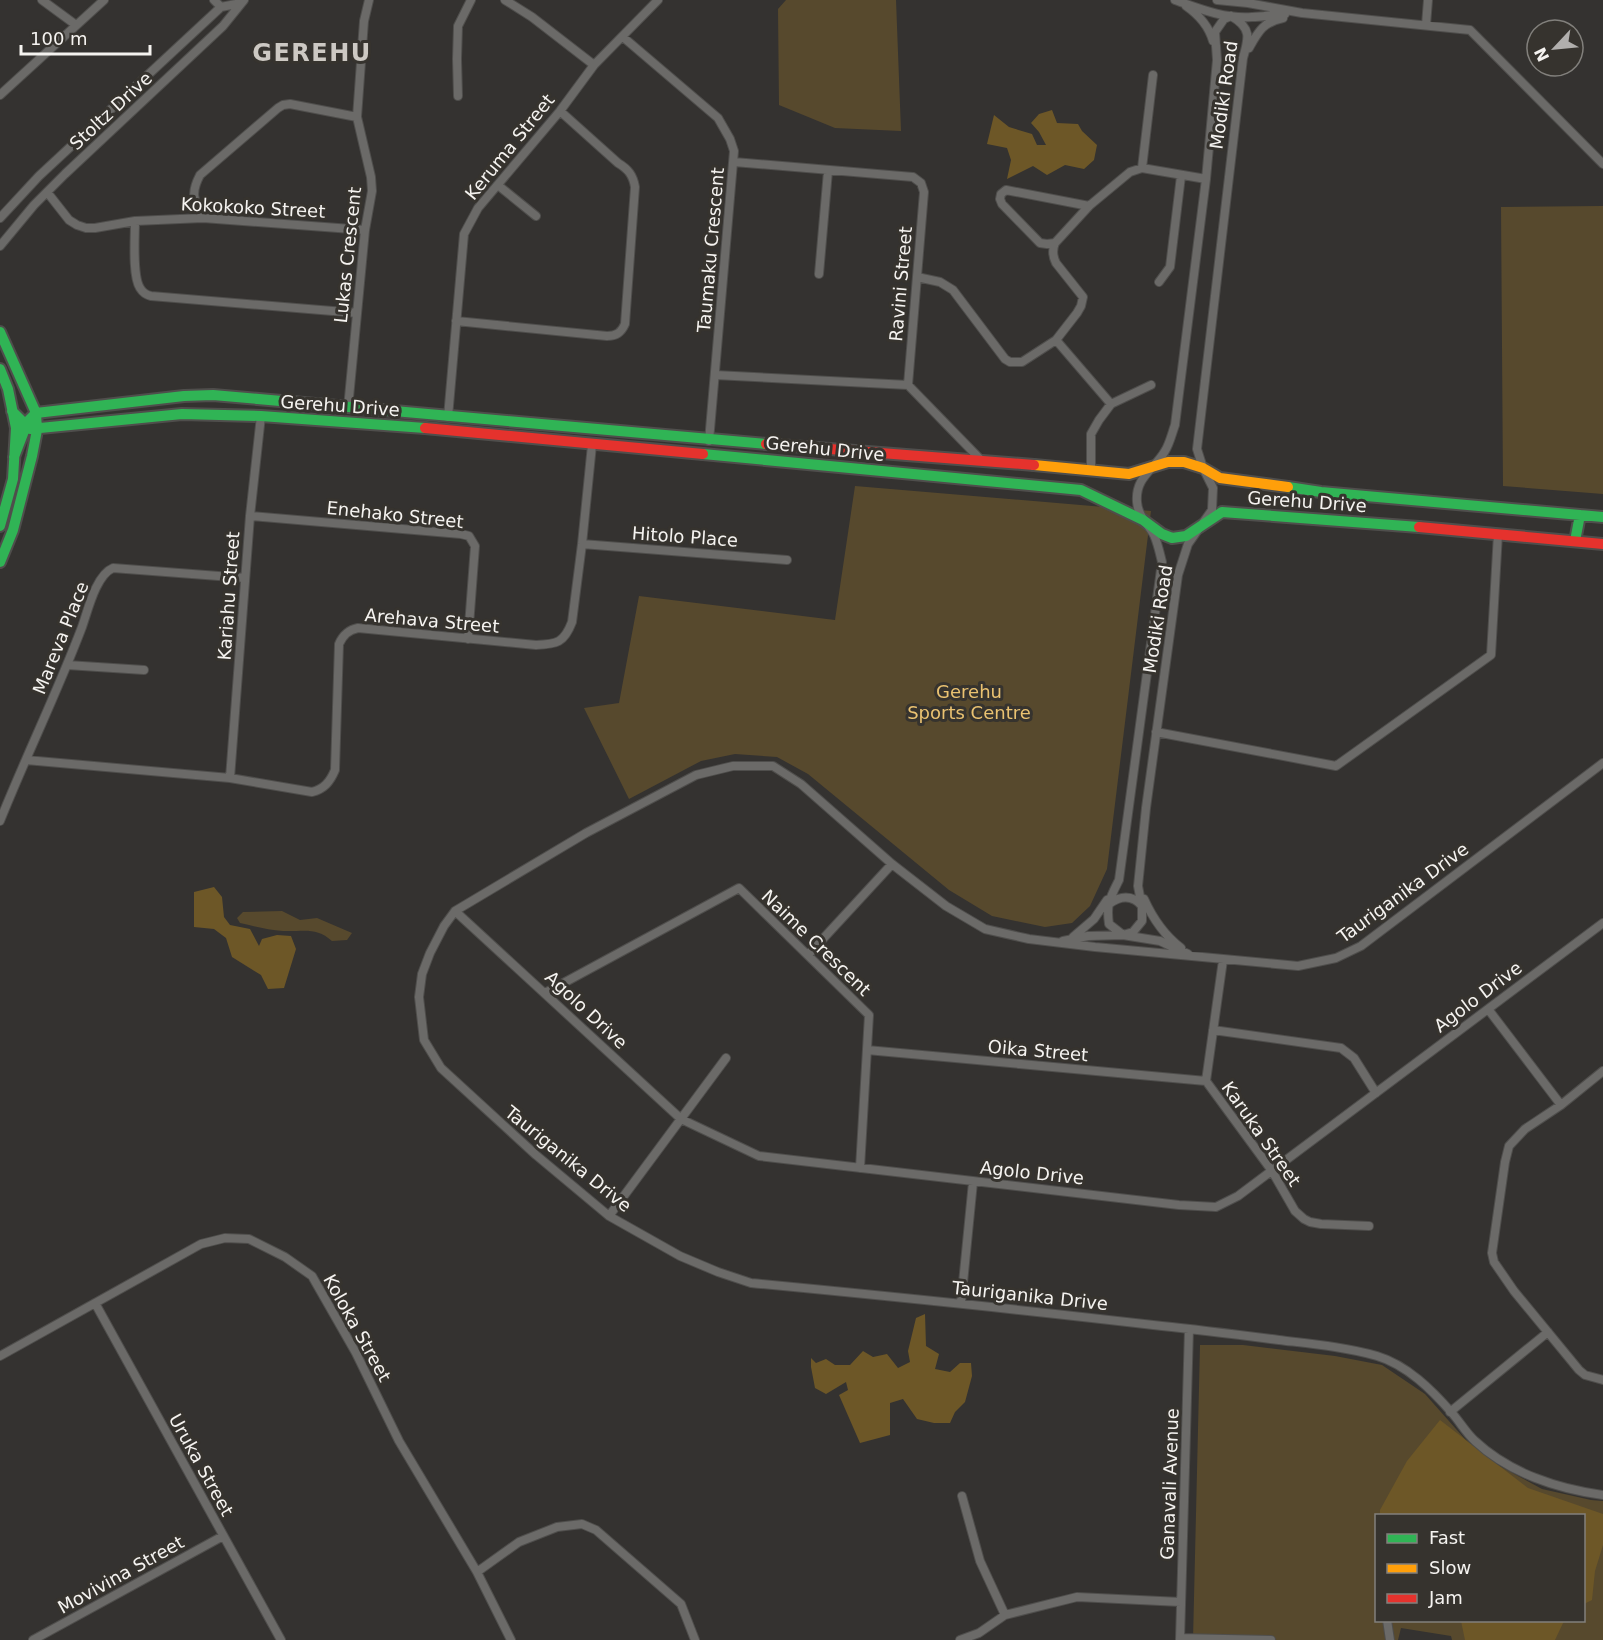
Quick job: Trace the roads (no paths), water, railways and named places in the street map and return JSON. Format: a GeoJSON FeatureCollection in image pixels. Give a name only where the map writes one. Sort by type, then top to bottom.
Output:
{"type":"FeatureCollection","features":[{"type":"Feature","properties":{"kind":"street"},"geometry":{"type":"LineString","coordinates":[[42,0],[76,25]]}},
{"type":"Feature","properties":{"kind":"street"},"geometry":{"type":"LineString","coordinates":[[2,90],[104,0]]}},
{"type":"Feature","properties":{"kind":"street"},"geometry":{"type":"LineString","coordinates":[[214,0],[221,7]]}},
{"type":"Feature","properties":{"kind":"street","name":"Stoltz Drive"},"geometry":{"type":"LineString","coordinates":[[1,215],[39,176],[221,7],[244,0]]}},
{"type":"Feature","properties":{"kind":"street","name":"Stoltz Drive"},"geometry":{"type":"LineString","coordinates":[[0,246],[34,204],[223,26],[244,0]]}},
{"type":"Feature","properties":{"kind":"street","name":"Lukas Crescent"},"geometry":{"type":"LineString","coordinates":[[348,408],[365,230],[372,190],[357,117],[364,21],[369,0]]}},
{"type":"Feature","properties":{"kind":"street"},"geometry":{"type":"LineString","coordinates":[[458,96],[458,26],[471,0]]}},
{"type":"Feature","properties":{"kind":"street"},"geometry":{"type":"LineString","coordinates":[[505,0],[532,17],[594,65]]}},
{"type":"Feature","properties":{"kind":"street","name":"Keruma Street"},"geometry":{"type":"LineString","coordinates":[[448,417],[464,234],[478,208],[499,186],[560,111],[594,65],[658,0]]}},
{"type":"Feature","properties":{"kind":"street"},"geometry":{"type":"LineString","coordinates":[[1174,0],[1210,12],[1232,16],[1252,17],[1302,13]]}},
{"type":"Feature","properties":{"kind":"street"},"geometry":{"type":"LineString","coordinates":[[1174,0],[1193,10],[1202,21],[1210,33],[1217,60]]}},
{"type":"Feature","properties":{"kind":"street"},"geometry":{"type":"LineString","coordinates":[[1217,0],[1302,13],[1470,30],[1603,164]]}},
{"type":"Feature","properties":{"kind":"street"},"geometry":{"type":"LineString","coordinates":[[1426,25],[1428,0]]}},
{"type":"Feature","properties":{"kind":"street"},"geometry":{"type":"LineString","coordinates":[[1243,58],[1259,30],[1272,20],[1302,13]]}},
{"type":"Feature","properties":{"kind":"street","name":"Modiki Road"},"geometry":{"type":"LineString","coordinates":[[1109,904],[1119,880],[1162,562],[1154,536],[1143,520],[1137,503],[1139,484],[1166,450],[1174,424],[1206,179],[1217,60],[1215,32],[1224,19],[1232,16],[1248,32],[1248,42],[1243,58],[1197,449],[1213,488],[1212,510],[1188,544],[1178,575],[1146,808],[1138,886],[1142,907]]}},
{"type":"Feature","properties":{"kind":"street","name":"Taumaku Crescent"},"geometry":{"type":"LineString","coordinates":[[623,37],[718,118],[734,151],[709,441]]}},
{"type":"Feature","properties":{"kind":"street"},"geometry":{"type":"LineString","coordinates":[[1142,168],[1153,75]]}},
{"type":"Feature","properties":{"kind":"street"},"geometry":{"type":"LineString","coordinates":[[203,218],[194,199],[194,191],[200,175],[278,108],[290,104],[357,117]]}},
{"type":"Feature","properties":{"kind":"street"},"geometry":{"type":"LineString","coordinates":[[456,321],[607,336],[616,335],[625,324],[635,187],[633,180],[625,167],[560,111]]}},
{"type":"Feature","properties":{"kind":"street","name":"Ravini Street"},"geometry":{"type":"LineString","coordinates":[[734,162],[913,177],[921,183],[924,192],[908,385]]}},
{"type":"Feature","properties":{"kind":"street"},"geometry":{"type":"LineString","coordinates":[[917,277],[940,282],[953,290],[1005,359],[1010,362],[1022,362],[1056,340],[1081,306],[1083,297],[1056,263],[1053,258],[1053,248],[1089,207],[1130,172],[1142,168],[1206,179]]}},
{"type":"Feature","properties":{"kind":"street"},"geometry":{"type":"LineString","coordinates":[[819,274],[828,171]]}},
{"type":"Feature","properties":{"kind":"street"},"geometry":{"type":"LineString","coordinates":[[1159,282],[1170,267],[1181,176]]}},
{"type":"Feature","properties":{"kind":"street"},"geometry":{"type":"LineString","coordinates":[[499,186],[536,216]]}},
{"type":"Feature","properties":{"kind":"street"},"geometry":{"type":"LineString","coordinates":[[1055,243],[1040,243],[1002,204],[1000,196],[1005,190],[1089,207]]}},
{"type":"Feature","properties":{"kind":"street","name":"Kokokoko Street"},"geometry":{"type":"LineString","coordinates":[[47,192],[69,220],[86,228],[135,221],[203,218],[365,230]]}},
{"type":"Feature","properties":{"kind":"street"},"geometry":{"type":"LineString","coordinates":[[135,221],[137,281],[146,295],[357,313]]}},
{"type":"Feature","properties":{"kind":"street"},"geometry":{"type":"LineString","coordinates":[[0,332],[36,413],[37,429],[13,530],[0,562]]}},
{"type":"Feature","properties":{"kind":"street"},"geometry":{"type":"LineString","coordinates":[[1056,340],[1111,404]]}},
{"type":"Feature","properties":{"kind":"street"},"geometry":{"type":"LineString","coordinates":[[0,369],[8,389],[16,428],[13,479],[0,525]]}},
{"type":"Feature","properties":{"kind":"street"},"geometry":{"type":"LineString","coordinates":[[715,375],[908,385],[981,460]]}},
{"type":"Feature","properties":{"kind":"street"},"geometry":{"type":"LineString","coordinates":[[1091,470],[1091,434],[1111,404],[1151,384]]}},
{"type":"Feature","properties":{"kind":"street","name":"Gerehu Drive"},"geometry":{"type":"LineString","coordinates":[[36,413],[193,396],[213,396],[709,441],[981,460],[1129,474],[1168,462],[1184,462],[1203,468],[1220,478],[1321,492],[1603,517]]}},
{"type":"Feature","properties":{"kind":"street","name":"Gerehu Drive"},"geometry":{"type":"LineString","coordinates":[[12,411],[30,429],[182,414],[261,416],[449,430],[1081,490],[1143,520],[1162,534],[1172,538],[1186,537],[1222,512],[1603,544]]}},
{"type":"Feature","properties":{"kind":"street"},"geometry":{"type":"LineString","coordinates":[[14,457],[28,421],[36,413]]}},
{"type":"Feature","properties":{"kind":"street","name":"Kariahu Street"},"geometry":{"type":"LineString","coordinates":[[230,778],[250,516],[261,416]]}},
{"type":"Feature","properties":{"kind":"street","name":"Arehava Street"},"geometry":{"type":"LineString","coordinates":[[26,760],[230,778],[312,792],[320,790],[327,785],[335,770],[339,644],[346,633],[352,629],[536,645],[558,642],[568,631],[572,622],[592,445]]}},
{"type":"Feature","properties":{"kind":"street"},"geometry":{"type":"LineString","coordinates":[[1575,542],[1580,515]]}},
{"type":"Feature","properties":{"kind":"street","name":"Enehako Street"},"geometry":{"type":"LineString","coordinates":[[250,516],[469,536],[475,546],[468,639]]}},
{"type":"Feature","properties":{"kind":"street"},"geometry":{"type":"LineString","coordinates":[[1156,732],[1336,766],[1491,655],[1498,534]]}},
{"type":"Feature","properties":{"kind":"street","name":"Hitolo Place"},"geometry":{"type":"LineString","coordinates":[[582,544],[787,560]]}},
{"type":"Feature","properties":{"kind":"street","name":"Mareva Place"},"geometry":{"type":"LineString","coordinates":[[0,821],[67,665],[101,578],[108,570],[113,568],[245,578]]}},
{"type":"Feature","properties":{"kind":"street"},"geometry":{"type":"LineString","coordinates":[[67,665],[144,670]]}},
{"type":"Feature","properties":{"kind":"street","name":"Tauriganika Drive"},"geometry":{"type":"LineString","coordinates":[[1603,764],[1361,946],[1336,958],[1298,966],[1152,954],[1029,939],[985,929],[946,906],[892,864],[801,784],[773,766],[733,766],[696,775],[586,833],[455,911],[444,926],[422,974],[419,997],[424,1040],[441,1068],[461,1087],[536,1155],[609,1216],[680,1256],[718,1272],[751,1282],[962,1303],[1325,1345],[1384,1358],[1411,1373],[1475,1441],[1502,1461],[1549,1483],[1603,1495]]}},
{"type":"Feature","properties":{"kind":"street"},"geometry":{"type":"LineString","coordinates":[[808,955],[892,864]]}},
{"type":"Feature","properties":{"kind":"street"},"geometry":{"type":"LineString","coordinates":[[1138,886],[1152,916],[1178,945],[1192,956]]}},
{"type":"Feature","properties":{"kind":"street","name":"Naime Crescent"},"geometry":{"type":"LineString","coordinates":[[545,993],[739,888],[869,1015],[860,1168]]}},
{"type":"Feature","properties":{"kind":"street"},"geometry":{"type":"LineString","coordinates":[[1055,942],[1074,937],[1094,919],[1112,893]]}},
{"type":"Feature","properties":{"kind":"street"},"geometry":{"type":"LineString","coordinates":[[1126,897],[1137,901],[1142,907],[1142,921],[1133,932],[1123,935],[1109,924],[1107,909],[1109,904],[1117,898],[1126,897]]}},
{"type":"Feature","properties":{"kind":"street","name":"Agolo Drive"},"geometry":{"type":"LineString","coordinates":[[455,911],[681,1119],[759,1156],[1179,1205],[1216,1207],[1238,1196],[1603,922]]}},
{"type":"Feature","properties":{"kind":"street","name":"Tauriganika Drive"},"geometry":{"type":"LineString","coordinates":[[1055,942],[1088,936],[1123,935],[1160,941],[1192,956]]}},
{"type":"Feature","properties":{"kind":"street","name":"Karuka Street"},"geometry":{"type":"LineString","coordinates":[[1223,960],[1206,1081],[1272,1170],[1295,1211],[1310,1222],[1369,1226]]}},
{"type":"Feature","properties":{"kind":"street"},"geometry":{"type":"LineString","coordinates":[[1488,1009],[1562,1105]]}},
{"type":"Feature","properties":{"kind":"street"},"geometry":{"type":"LineString","coordinates":[[1213,1030],[1341,1048],[1354,1058],[1376,1093]]}},
{"type":"Feature","properties":{"kind":"street","name":"Oika Street"},"geometry":{"type":"LineString","coordinates":[[867,1050],[1206,1081]]}},
{"type":"Feature","properties":{"kind":"street"},"geometry":{"type":"LineString","coordinates":[[609,1216],[726,1058]]}},
{"type":"Feature","properties":{"kind":"street"},"geometry":{"type":"LineString","coordinates":[[1603,1071],[1562,1105],[1525,1129],[1509,1146],[1492,1253],[1498,1269],[1585,1375],[1603,1380]]}},
{"type":"Feature","properties":{"kind":"street"},"geometry":{"type":"LineString","coordinates":[[962,1303],[973,1182]]}},
{"type":"Feature","properties":{"kind":"street","name":"Koloka Street"},"geometry":{"type":"LineString","coordinates":[[0,1356],[201,1244],[225,1238],[249,1239],[285,1257],[312,1276],[356,1353],[399,1441],[477,1572],[511,1640]]}},
{"type":"Feature","properties":{"kind":"street","name":"Uruka Street"},"geometry":{"type":"LineString","coordinates":[[95,1303],[281,1640]]}},
{"type":"Feature","properties":{"kind":"street","name":"Ganavali Avenue"},"geometry":{"type":"LineString","coordinates":[[1180,1639],[1189,1329]]}},
{"type":"Feature","properties":{"kind":"street"},"geometry":{"type":"LineString","coordinates":[[1450,1412],[1548,1332]]}},
{"type":"Feature","properties":{"kind":"street"},"geometry":{"type":"LineString","coordinates":[[962,1496],[980,1561],[1005,1615]]}},
{"type":"Feature","properties":{"kind":"street"},"geometry":{"type":"LineString","coordinates":[[477,1572],[519,1542],[557,1527],[582,1524],[596,1530],[681,1604],[695,1640]]}},
{"type":"Feature","properties":{"kind":"street","name":"Movivina Street"},"geometry":{"type":"LineString","coordinates":[[33,1640],[223,1536]]}},
{"type":"Feature","properties":{"kind":"street"},"geometry":{"type":"LineString","coordinates":[[960,1640],[979,1633],[1005,1615],[1077,1597],[1181,1602]]}},
{"type":"Feature","properties":{"kind":"street"},"geometry":{"type":"LineString","coordinates":[[1388,1622],[1390,1640]]}},
{"type":"Feature","properties":{"kind":"street"},"geometry":{"type":"LineString","coordinates":[[1180,1639],[1271,1640]]}},
{"type":"Feature","properties":{"kind":"district","name":"GEREHU"},"geometry":{"type":"Point","coordinates":[312,53]}},
{"type":"Feature","properties":{"kind":"park label","name":"Gerehu Sports Centre"},"geometry":{"type":"Point","coordinates":[969,702]}}]}
